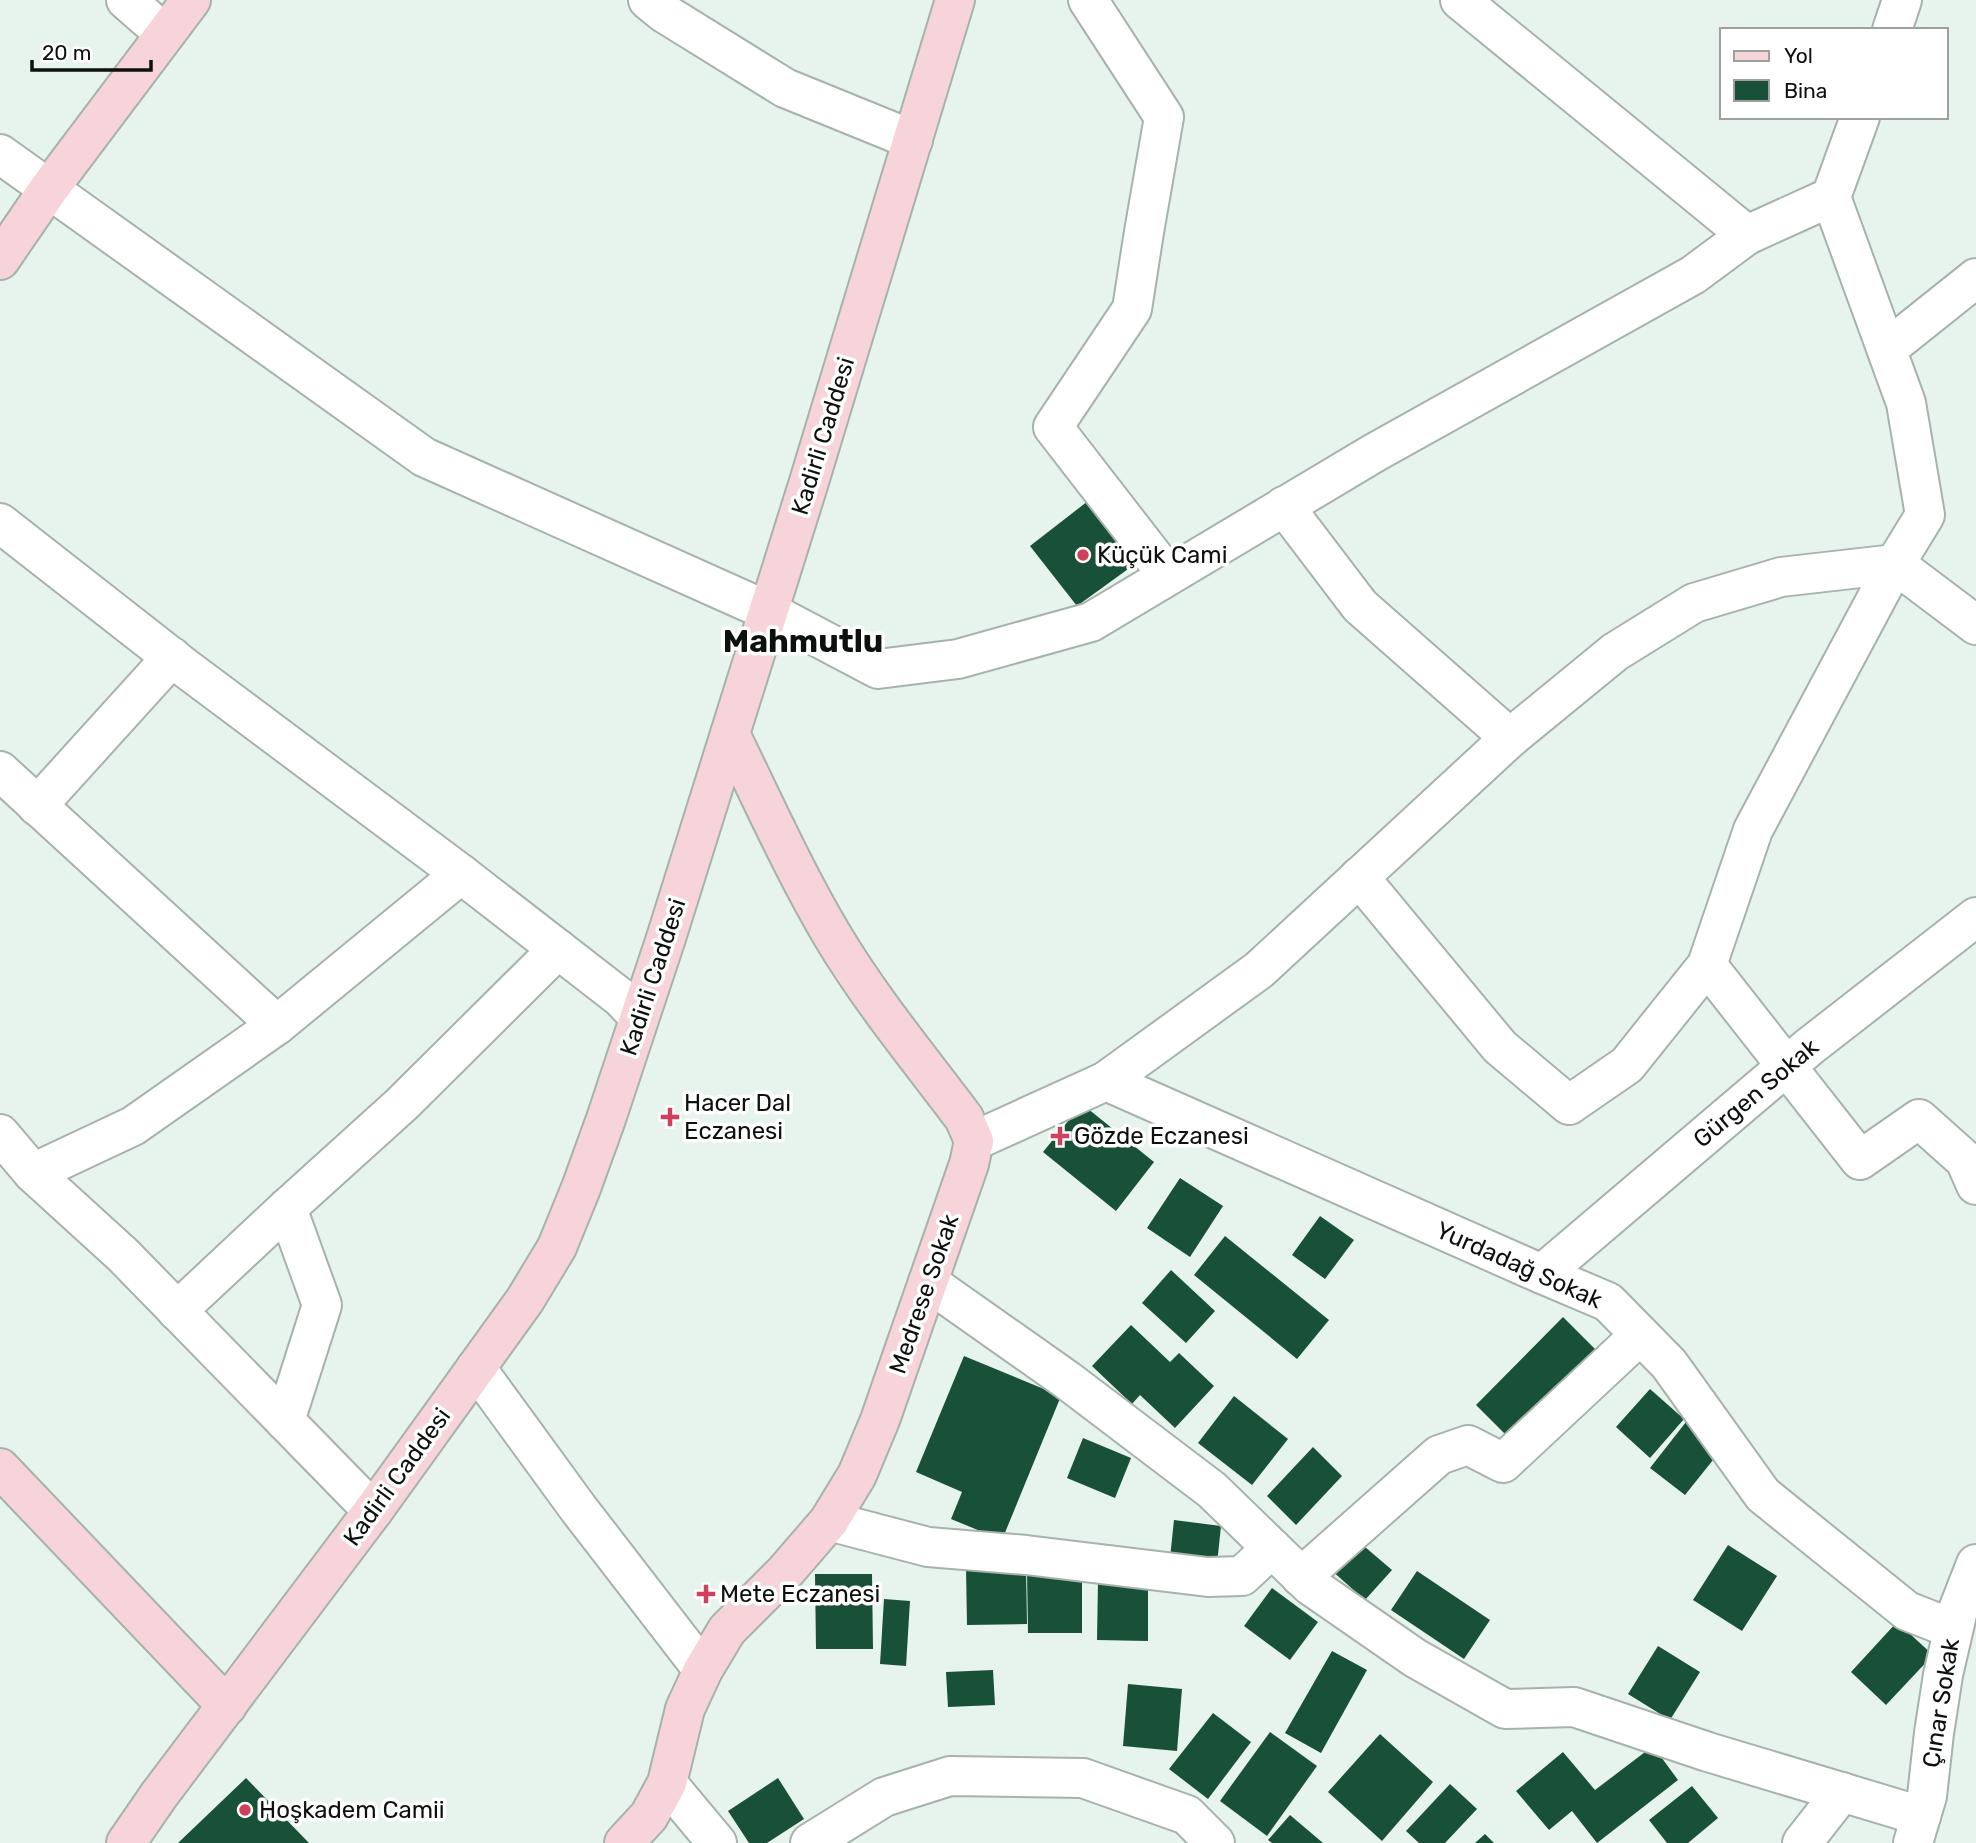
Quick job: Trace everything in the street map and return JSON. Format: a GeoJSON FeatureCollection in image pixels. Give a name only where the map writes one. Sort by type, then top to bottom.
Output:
{"type":"FeatureCollection","features":[{"type":"Feature","properties":{"kind":"main road"},"geometry":{"type":"LineString","coordinates":[[0,260],[48,190],[191,0]]}},
{"type":"Feature","properties":{"kind":"main road","name":"Kadirli Caddesi"},"geometry":{"type":"LineString","coordinates":[[126,1843],[159,1795],[373,1511],[524,1300],[557,1247],[581,1188],[639,1017],[730,734],[955,0]]}},
{"type":"Feature","properties":{"kind":"main road"},"geometry":{"type":"LineString","coordinates":[[730,734],[832,936],[871,994],[964,1118],[974,1141]]}},
{"type":"Feature","properties":{"kind":"main road","name":"Medrese Sokak"},"geometry":{"type":"LineString","coordinates":[[624,1843],[649,1816],[667,1783],[685,1709],[703,1670],[727,1630],[785,1572],[829,1521],[857,1475],[880,1420],[970,1164],[974,1141]]}},
{"type":"Feature","properties":{"kind":"main road"},"geometry":{"type":"LineString","coordinates":[[0,1468],[227,1706]]}},
{"type":"Feature","properties":{"kind":"street"},"geometry":{"type":"LineString","coordinates":[[126,0],[165,34]]}},
{"type":"Feature","properties":{"kind":"street"},"geometry":{"type":"LineString","coordinates":[[648,0],[664,13],[785,88],[913,140]]}},
{"type":"Feature","properties":{"kind":"street"},"geometry":{"type":"LineString","coordinates":[[1088,0],[1164,117],[1132,309],[1054,427],[1166,576]]}},
{"type":"Feature","properties":{"kind":"street"},"geometry":{"type":"LineString","coordinates":[[1460,0],[1747,236]]}},
{"type":"Feature","properties":{"kind":"street"},"geometry":{"type":"LineString","coordinates":[[1893,28],[1902,0]]}},
{"type":"Feature","properties":{"kind":"street"},"geometry":{"type":"LineString","coordinates":[[1359,877],[1500,1047],[1569,1105],[1627,1065],[1707,965],[1753,830],[1895,564],[1925,514],[1906,403],[1831,197],[1859,119]]}},
{"type":"Feature","properties":{"kind":"street"},"geometry":{"type":"LineString","coordinates":[[0,154],[424,457],[768,611],[878,669],[958,659],[1091,622],[1374,453],[1693,275],[1747,236],[1831,197]]}},
{"type":"Feature","properties":{"kind":"street"},"geometry":{"type":"LineString","coordinates":[[1887,349],[1976,278]]}},
{"type":"Feature","properties":{"kind":"street"},"geometry":{"type":"LineString","coordinates":[[1284,506],[1360,606],[1510,738]]}},
{"type":"Feature","properties":{"kind":"street"},"geometry":{"type":"LineString","coordinates":[[0,523],[172,657],[461,874],[621,998],[639,1017]]}},
{"type":"Feature","properties":{"kind":"street"},"geometry":{"type":"LineString","coordinates":[[974,1141],[1106,1081],[1259,970],[1510,738],[1615,652],[1694,603],[1781,577],[1895,564],[1976,625]]}},
{"type":"Feature","properties":{"kind":"street"},"geometry":{"type":"LineString","coordinates":[[37,806],[172,657]]}},
{"type":"Feature","properties":{"kind":"street"},"geometry":{"type":"LineString","coordinates":[[0,771],[278,1025]]}},
{"type":"Feature","properties":{"kind":"street"},"geometry":{"type":"LineString","coordinates":[[33,1173],[132,1126],[278,1025],[461,874]]}},
{"type":"Feature","properties":{"kind":"street","name":"Gürgen Sokak"},"geometry":{"type":"LineString","coordinates":[[1542,1274],[1787,1065],[1976,917]]}},
{"type":"Feature","properties":{"kind":"street"},"geometry":{"type":"LineString","coordinates":[[177,1311],[402,1104],[558,949]]}},
{"type":"Feature","properties":{"kind":"street"},"geometry":{"type":"LineString","coordinates":[[1707,965],[1860,1160],[1919,1119],[1965,1160],[1976,1185]]}},
{"type":"Feature","properties":{"kind":"street","name":"Yurdadağ Sokak"},"geometry":{"type":"LineString","coordinates":[[1106,1081],[1608,1302],[1669,1364],[1763,1494],[1907,1611],[1953,1629]]}},
{"type":"Feature","properties":{"kind":"street"},"geometry":{"type":"LineString","coordinates":[[0,1134],[33,1173],[123,1255],[373,1511]]}},
{"type":"Feature","properties":{"kind":"street"},"geometry":{"type":"LineString","coordinates":[[285,1421],[322,1305],[287,1208]]}},
{"type":"Feature","properties":{"kind":"street"},"geometry":{"type":"LineString","coordinates":[[928,1282],[1067,1380],[1212,1490],[1311,1586],[1415,1658],[1506,1709],[1574,1707],[1708,1752],[1842,1792],[1917,1829]]}},
{"type":"Feature","properties":{"kind":"street"},"geometry":{"type":"LineString","coordinates":[[1301,1577],[1439,1455],[1468,1445],[1503,1463],[1640,1335]]}},
{"type":"Feature","properties":{"kind":"street"},"geometry":{"type":"LineString","coordinates":[[475,1368],[578,1508],[703,1670]]}},
{"type":"Feature","properties":{"kind":"street"},"geometry":{"type":"LineString","coordinates":[[829,1521],[928,1547],[1026,1555],[1208,1577],[1242,1576],[1272,1548]]}},
{"type":"Feature","properties":{"kind":"street","name":"Çınar Sokak"},"geometry":{"type":"LineString","coordinates":[[1917,1829],[1927,1796],[1943,1675],[1953,1629],[1976,1564]]}},
{"type":"Feature","properties":{"kind":"street"},"geometry":{"type":"LineString","coordinates":[[810,1843],[884,1797],[950,1776],[1083,1778],[1187,1815],[1215,1843]]}},
{"type":"Feature","properties":{"kind":"street"},"geometry":{"type":"LineString","coordinates":[[667,1783],[717,1843]]}},
{"type":"Feature","properties":{"kind":"street"},"geometry":{"type":"LineString","coordinates":[[1802,1843],[1842,1792]]}},
{"type":"Feature","properties":{"kind":"building","name":"Küçük Cami"},"geometry":{"type":"Polygon","coordinates":[[[1088,501],[1135,564],[1077,606],[1030,546],[1088,501]]]}},
{"type":"Feature","properties":{"kind":"building"},"geometry":{"type":"Polygon","coordinates":[[[1082,1104],[1154,1162],[1116,1211],[1043,1152],[1082,1104]]]}},
{"type":"Feature","properties":{"kind":"building"},"geometry":{"type":"Polygon","coordinates":[[[1180,1178],[1223,1206],[1190,1257],[1147,1228],[1180,1178]]]}},
{"type":"Feature","properties":{"kind":"building"},"geometry":{"type":"Polygon","coordinates":[[[1320,1216],[1354,1240],[1325,1279],[1292,1255],[1320,1216]]]}},
{"type":"Feature","properties":{"kind":"building"},"geometry":{"type":"Polygon","coordinates":[[[1225,1236],[1329,1320],[1297,1359],[1194,1275],[1225,1236]]]}},
{"type":"Feature","properties":{"kind":"building"},"geometry":{"type":"Polygon","coordinates":[[[1171,1270],[1215,1311],[1186,1343],[1142,1303],[1171,1270]]]}},
{"type":"Feature","properties":{"kind":"building"},"geometry":{"type":"Polygon","coordinates":[[[1563,1317],[1598,1352],[1511,1440],[1476,1405],[1563,1317]]]}},
{"type":"Feature","properties":{"kind":"building"},"geometry":{"type":"Polygon","coordinates":[[[1131,1325],[1170,1362],[1179,1353],[1214,1386],[1175,1428],[1140,1395],[1132,1404],[1092,1366],[1131,1325]]]}},
{"type":"Feature","properties":{"kind":"building"},"geometry":{"type":"Polygon","coordinates":[[[964,1356],[1061,1396],[1002,1540],[951,1519],[962,1492],[916,1472],[964,1356]]]}},
{"type":"Feature","properties":{"kind":"building"},"geometry":{"type":"Polygon","coordinates":[[[1650,1389],[1684,1419],[1650,1458],[1616,1427],[1650,1389]]]}},
{"type":"Feature","properties":{"kind":"building"},"geometry":{"type":"Polygon","coordinates":[[[1234,1396],[1288,1439],[1252,1485],[1198,1443],[1234,1396]]]}},
{"type":"Feature","properties":{"kind":"building"},"geometry":{"type":"Polygon","coordinates":[[[1686,1422],[1721,1450],[1685,1495],[1650,1468],[1686,1422]]]}},
{"type":"Feature","properties":{"kind":"building"},"geometry":{"type":"Polygon","coordinates":[[[1083,1438],[1131,1458],[1115,1498],[1067,1478],[1083,1438]]]}},
{"type":"Feature","properties":{"kind":"building"},"geometry":{"type":"Polygon","coordinates":[[[1313,1447],[1342,1476],[1296,1525],[1267,1496],[1313,1447]]]}},
{"type":"Feature","properties":{"kind":"building"},"geometry":{"type":"Polygon","coordinates":[[[1174,1520],[1221,1526],[1217,1564],[1170,1558],[1174,1520]]]}},
{"type":"Feature","properties":{"kind":"building"},"geometry":{"type":"Polygon","coordinates":[[[1358,1541],[1392,1570],[1365,1600],[1331,1570],[1358,1541]]]}},
{"type":"Feature","properties":{"kind":"building"},"geometry":{"type":"Polygon","coordinates":[[[1728,1545],[1777,1576],[1742,1631],[1693,1600],[1728,1545]]]}},
{"type":"Feature","properties":{"kind":"building"},"geometry":{"type":"Polygon","coordinates":[[[966,1567],[1026,1567],[1027,1624],[967,1625],[966,1567]]]}},
{"type":"Feature","properties":{"kind":"building"},"geometry":{"type":"Polygon","coordinates":[[[1082,1570],[1082,1633],[1028,1633],[1027,1571],[1082,1570]]]}},
{"type":"Feature","properties":{"kind":"building"},"geometry":{"type":"Polygon","coordinates":[[[1417,1571],[1490,1620],[1464,1659],[1391,1610],[1417,1571]]]}},
{"type":"Feature","properties":{"kind":"building"},"geometry":{"type":"Polygon","coordinates":[[[815,1574],[872,1574],[873,1649],[816,1649],[815,1574]]]}},
{"type":"Feature","properties":{"kind":"building"},"geometry":{"type":"Polygon","coordinates":[[[1098,1581],[1148,1582],[1148,1641],[1097,1640],[1098,1581]]]}},
{"type":"Feature","properties":{"kind":"building"},"geometry":{"type":"Polygon","coordinates":[[[1272,1588],[1318,1622],[1290,1660],[1244,1626],[1272,1588]]]}},
{"type":"Feature","properties":{"kind":"building"},"geometry":{"type":"Polygon","coordinates":[[[884,1599],[910,1601],[906,1666],[880,1664],[884,1599]]]}},
{"type":"Feature","properties":{"kind":"building"},"geometry":{"type":"Polygon","coordinates":[[[1897,1622],[1933,1655],[1886,1705],[1851,1672],[1897,1622]]]}},
{"type":"Feature","properties":{"kind":"building"},"geometry":{"type":"Polygon","coordinates":[[[1658,1646],[1700,1672],[1670,1720],[1628,1694],[1658,1646]]]}},
{"type":"Feature","properties":{"kind":"building"},"geometry":{"type":"Polygon","coordinates":[[[1332,1651],[1367,1670],[1321,1753],[1285,1733],[1332,1651]]]}},
{"type":"Feature","properties":{"kind":"building"},"geometry":{"type":"Polygon","coordinates":[[[993,1670],[995,1705],[948,1707],[946,1672],[993,1670]]]}},
{"type":"Feature","properties":{"kind":"building"},"geometry":{"type":"Polygon","coordinates":[[[1128,1684],[1182,1689],[1177,1751],[1123,1746],[1128,1684]]]}},
{"type":"Feature","properties":{"kind":"building"},"geometry":{"type":"Polygon","coordinates":[[[1213,1713],[1251,1742],[1208,1799],[1169,1769],[1213,1713]]]}},
{"type":"Feature","properties":{"kind":"building"},"geometry":{"type":"Polygon","coordinates":[[[1270,1732],[1317,1766],[1267,1836],[1220,1801],[1270,1732]]]}},
{"type":"Feature","properties":{"kind":"building"},"geometry":{"type":"Polygon","coordinates":[[[1380,1734],[1433,1782],[1382,1841],[1328,1792],[1380,1734]]]}},
{"type":"Feature","properties":{"kind":"building"},"geometry":{"type":"Polygon","coordinates":[[[1653,1746],[1678,1780],[1597,1843],[1572,1811],[1549,1830],[1516,1791],[1563,1752],[1595,1790],[1653,1746]]]}},
{"type":"Feature","properties":{"kind":"building","name":"Hoşkadem Camii"},"geometry":{"type":"Polygon","coordinates":[[[246,1778],[309,1843],[178,1843],[246,1778]]]}},
{"type":"Feature","properties":{"kind":"building"},"geometry":{"type":"Polygon","coordinates":[[[778,1778],[804,1819],[767,1843],[749,1843],[728,1811],[778,1778]]]}},
{"type":"Feature","properties":{"kind":"building"},"geometry":{"type":"Polygon","coordinates":[[[1450,1784],[1477,1809],[1445,1843],[1419,1843],[1406,1831],[1450,1784]]]}},
{"type":"Feature","properties":{"kind":"building"},"geometry":{"type":"Polygon","coordinates":[[[1692,1786],[1718,1818],[1688,1843],[1667,1843],[1649,1820],[1692,1786]]]}},
{"type":"Feature","properties":{"kind":"building"},"geometry":{"type":"Polygon","coordinates":[[[1290,1815],[1323,1843],[1272,1843],[1268,1840],[1290,1815]]]}},
{"type":"Feature","properties":{"kind":"building"},"geometry":{"type":"Polygon","coordinates":[[[1485,1834],[1494,1843],[1475,1843],[1485,1834]]]}},
{"type":"Feature","properties":{"kind":"place","name":"Küçük Cami"},"geometry":{"type":"Point","coordinates":[1083,555]}},
{"type":"Feature","properties":{"kind":"place","name":"Hacer Dal Eczanesi"},"geometry":{"type":"Point","coordinates":[670,1117]}},
{"type":"Feature","properties":{"kind":"place","name":"Gözde Eczanesi"},"geometry":{"type":"Point","coordinates":[1060,1136]}},
{"type":"Feature","properties":{"kind":"place","name":"Mete Eczanesi"},"geometry":{"type":"Point","coordinates":[706,1594]}},
{"type":"Feature","properties":{"kind":"place","name":"Hoşkadem Camii"},"geometry":{"type":"Point","coordinates":[245,1810]}},
{"type":"Feature","properties":{"kind":"district","name":"Mahmutlu"},"geometry":{"type":"Point","coordinates":[803,641]}}]}
